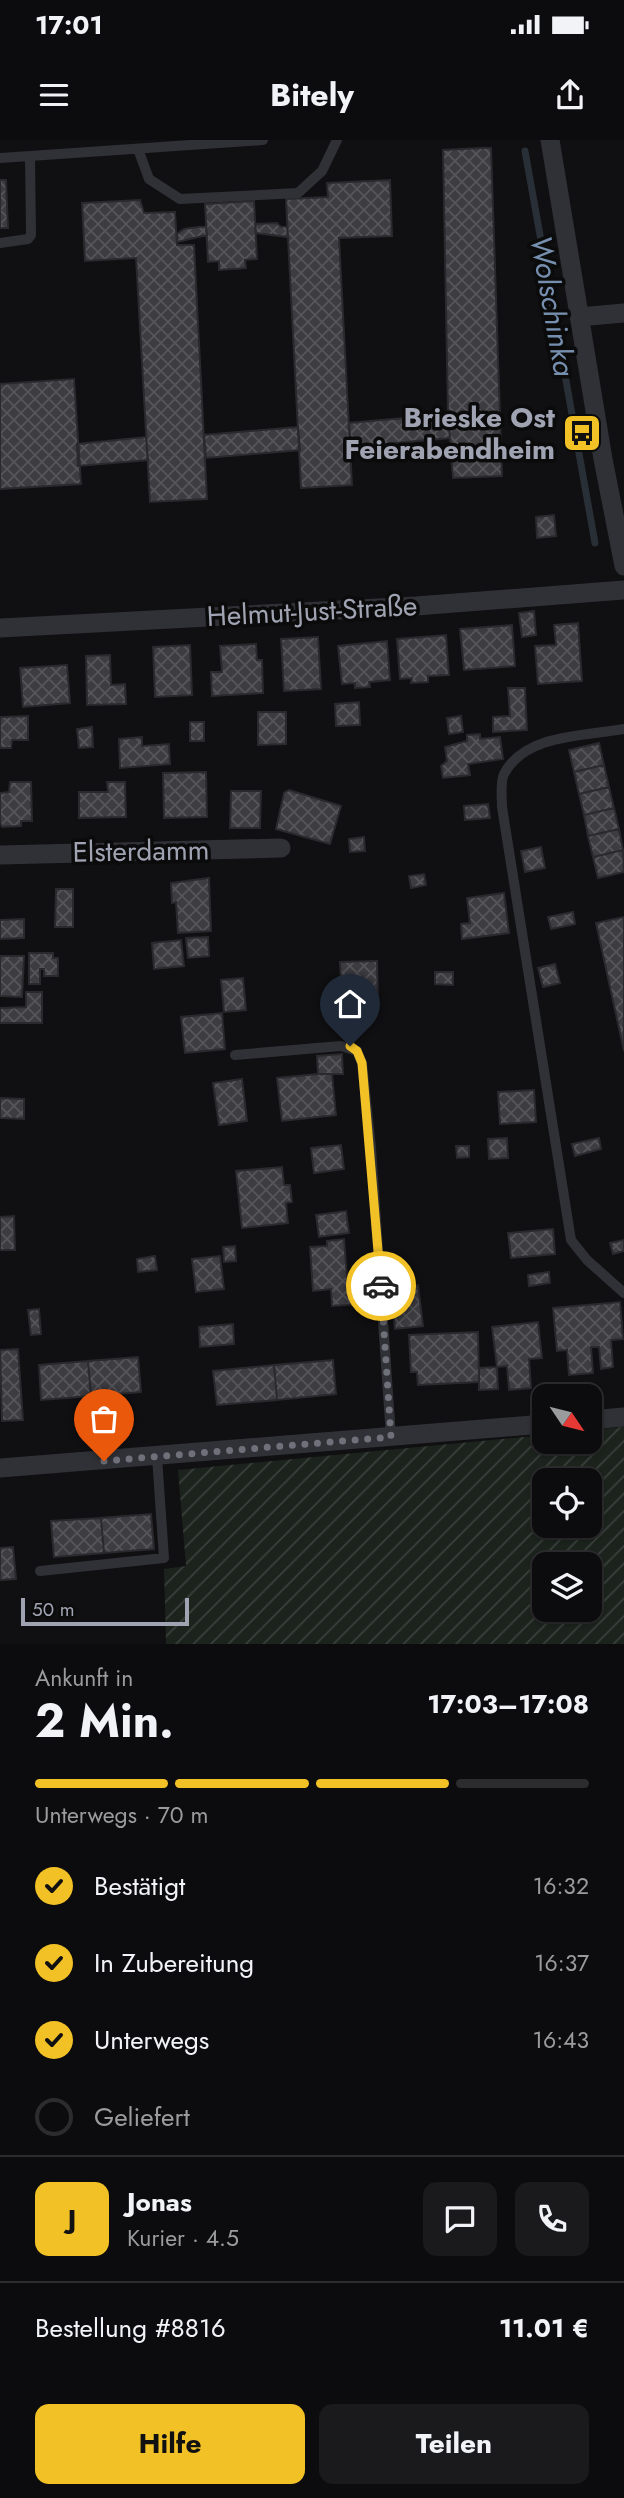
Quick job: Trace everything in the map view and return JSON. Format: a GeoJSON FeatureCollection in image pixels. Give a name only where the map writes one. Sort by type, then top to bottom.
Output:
{"type":"FeatureCollection","features":[{"type":"Feature","properties":{"kind":"street"},"geometry":{"type":"LineString","coordinates":[[550,140],[624,566]]}},
{"type":"Feature","properties":{"kind":"street"},"geometry":{"type":"LineString","coordinates":[[579,317],[624,313]]}},
{"type":"Feature","properties":{"kind":"street","name":"Helmut-Just-Straße"},"geometry":{"type":"LineString","coordinates":[[0,628],[402,607],[624,590]]}},
{"type":"Feature","properties":{"kind":"street","name":"Elsterdamm"},"geometry":{"type":"LineString","coordinates":[[0,855],[281,848]]}},
{"type":"Feature","properties":{"kind":"street"},"geometry":{"type":"LineString","coordinates":[[602,1419],[624,1418]]}},
{"type":"Feature","properties":{"kind":"street"},"geometry":{"type":"LineString","coordinates":[[0,1468],[532,1425]]}},
{"type":"Feature","properties":{"kind":"lane"},"geometry":{"type":"LineString","coordinates":[[0,158],[263,140]]}},
{"type":"Feature","properties":{"kind":"lane"},"geometry":{"type":"LineString","coordinates":[[138,149],[149,179],[180,199],[298,193],[322,171],[337,140]]}},
{"type":"Feature","properties":{"kind":"lane"},"geometry":{"type":"LineString","coordinates":[[0,243],[28,239],[31,234],[30,156]]}},
{"type":"Feature","properties":{"kind":"lane"},"geometry":{"type":"LineString","coordinates":[[624,729],[542,743],[521,751],[502,776],[502,807],[571,1240],[587,1260],[624,1293]]}},
{"type":"Feature","properties":{"kind":"lane"},"geometry":{"type":"LineString","coordinates":[[235,1055],[341,1046],[357,1051],[362,1063],[371,1148],[391,1437]]}},
{"type":"Feature","properties":{"kind":"lane"},"geometry":{"type":"LineString","coordinates":[[40,1571],[164,1558],[157,1457]]}},
{"type":"Feature","properties":{"kind":"shaded area"},"geometry":{"type":"Polygon","coordinates":[[[624,1427],[624,1644],[166,1644],[164,1569],[186,1566],[178,1470],[532,1436],[532,1454],[602,1454],[602,1429],[624,1427]]]}},
{"type":"Feature","properties":{"kind":"building"},"geometry":{"type":"Polygon","coordinates":[[[491,148],[502,476],[453,478],[448,414],[443,150],[491,148]]]}},
{"type":"Feature","properties":{"kind":"building"},"geometry":{"type":"Polygon","coordinates":[[[0,180],[6,180],[8,228],[0,228],[0,180]]]}},
{"type":"Feature","properties":{"kind":"building"},"geometry":{"type":"Polygon","coordinates":[[[390,180],[392,236],[339,238],[352,485],[301,488],[286,199],[328,197],[327,183],[390,180]]]}},
{"type":"Feature","properties":{"kind":"building"},"geometry":{"type":"Polygon","coordinates":[[[140,200],[144,213],[175,212],[177,245],[194,245],[207,499],[150,502],[136,258],[85,261],[82,203],[140,200]]]}},
{"type":"Feature","properties":{"kind":"building"},"geometry":{"type":"Polygon","coordinates":[[[254,201],[257,259],[245,260],[246,268],[219,270],[219,261],[208,262],[205,204],[254,201]]]}},
{"type":"Feature","properties":{"kind":"building"},"geometry":{"type":"Polygon","coordinates":[[[277,223],[281,227],[287,226],[288,237],[256,233],[255,224],[277,223]]]}},
{"type":"Feature","properties":{"kind":"building"},"geometry":{"type":"Polygon","coordinates":[[[206,226],[207,235],[177,242],[177,234],[184,229],[206,226]]]}},
{"type":"Feature","properties":{"kind":"building"},"geometry":{"type":"Polygon","coordinates":[[[74,379],[81,484],[0,489],[0,384],[74,379]]]}},
{"type":"Feature","properties":{"kind":"building"},"geometry":{"type":"Polygon","coordinates":[[[448,414],[450,438],[351,447],[349,423],[448,414]]]}},
{"type":"Feature","properties":{"kind":"building"},"geometry":{"type":"Polygon","coordinates":[[[298,427],[300,450],[206,458],[204,435],[298,427]]]}},
{"type":"Feature","properties":{"kind":"building"},"geometry":{"type":"Polygon","coordinates":[[[146,437],[148,460],[78,466],[77,444],[146,437]]]}},
{"type":"Feature","properties":{"kind":"building"},"geometry":{"type":"Polygon","coordinates":[[[554,515],[556,536],[537,538],[536,517],[554,515]]]}},
{"type":"Feature","properties":{"kind":"building"},"geometry":{"type":"Polygon","coordinates":[[[534,611],[536,635],[522,637],[519,613],[534,611]]]}},
{"type":"Feature","properties":{"kind":"building"},"geometry":{"type":"Polygon","coordinates":[[[578,623],[582,681],[538,684],[535,646],[556,645],[554,625],[578,623]]]}},
{"type":"Feature","properties":{"kind":"building"},"geometry":{"type":"Polygon","coordinates":[[[512,625],[515,666],[464,670],[460,629],[512,625]]]}},
{"type":"Feature","properties":{"kind":"building"},"geometry":{"type":"Polygon","coordinates":[[[446,635],[449,675],[428,676],[428,682],[411,683],[412,678],[400,679],[397,639],[446,635]]]}},
{"type":"Feature","properties":{"kind":"building"},"geometry":{"type":"Polygon","coordinates":[[[318,637],[321,689],[284,691],[281,639],[318,637]]]}},
{"type":"Feature","properties":{"kind":"building"},"geometry":{"type":"Polygon","coordinates":[[[387,641],[390,680],[369,682],[370,687],[355,688],[355,683],[342,684],[338,646],[387,641]]]}},
{"type":"Feature","properties":{"kind":"building"},"geometry":{"type":"Polygon","coordinates":[[[256,644],[257,660],[262,660],[263,693],[212,696],[211,672],[222,672],[220,646],[256,644]]]}},
{"type":"Feature","properties":{"kind":"building"},"geometry":{"type":"Polygon","coordinates":[[[190,645],[192,695],[155,697],[153,647],[190,645]]]}},
{"type":"Feature","properties":{"kind":"building"},"geometry":{"type":"Polygon","coordinates":[[[110,655],[111,685],[125,684],[126,704],[87,705],[86,656],[110,655]]]}},
{"type":"Feature","properties":{"kind":"building"},"geometry":{"type":"Polygon","coordinates":[[[67,665],[70,703],[23,707],[20,668],[67,665]]]}},
{"type":"Feature","properties":{"kind":"building"},"geometry":{"type":"Polygon","coordinates":[[[508,688],[525,688],[527,730],[493,732],[493,717],[510,716],[508,688]]]}},
{"type":"Feature","properties":{"kind":"building"},"geometry":{"type":"Polygon","coordinates":[[[359,702],[360,725],[336,726],[335,704],[359,702]]]}},
{"type":"Feature","properties":{"kind":"building"},"geometry":{"type":"Polygon","coordinates":[[[258,712],[286,712],[286,744],[258,745],[258,712]]]}},
{"type":"Feature","properties":{"kind":"building"},"geometry":{"type":"Polygon","coordinates":[[[28,716],[28,740],[12,740],[11,748],[0,748],[0,717],[28,716]]]}},
{"type":"Feature","properties":{"kind":"building"},"geometry":{"type":"Polygon","coordinates":[[[461,716],[463,732],[449,734],[447,718],[461,716]]]}},
{"type":"Feature","properties":{"kind":"building"},"geometry":{"type":"Polygon","coordinates":[[[190,722],[204,722],[204,741],[190,741],[190,722]]]}},
{"type":"Feature","properties":{"kind":"building"},"geometry":{"type":"Polygon","coordinates":[[[92,727],[93,747],[79,748],[77,729],[92,727]]]}},
{"type":"Feature","properties":{"kind":"building"},"geometry":{"type":"Polygon","coordinates":[[[480,734],[480,739],[500,737],[503,759],[468,764],[470,775],[443,778],[441,766],[447,761],[445,747],[467,741],[467,735],[480,734]]]}},
{"type":"Feature","properties":{"kind":"building"},"geometry":{"type":"Polygon","coordinates":[[[142,737],[142,746],[169,744],[170,764],[120,768],[119,739],[142,737]]]}},
{"type":"Feature","properties":{"kind":"building"},"geometry":{"type":"Polygon","coordinates":[[[599,743],[604,765],[574,772],[569,750],[599,743]]]}},
{"type":"Feature","properties":{"kind":"building"},"geometry":{"type":"Polygon","coordinates":[[[604,765],[609,787],[579,794],[574,772],[604,765]]]}},
{"type":"Feature","properties":{"kind":"building"},"geometry":{"type":"Polygon","coordinates":[[[206,772],[207,817],[164,818],[163,773],[206,772]]]}},
{"type":"Feature","properties":{"kind":"building"},"geometry":{"type":"Polygon","coordinates":[[[10,782],[31,782],[32,821],[21,821],[21,826],[2,827],[0,793],[9,792],[10,782]]]}},
{"type":"Feature","properties":{"kind":"building"},"geometry":{"type":"Polygon","coordinates":[[[107,782],[125,782],[126,817],[79,818],[79,792],[108,792],[107,782]]]}},
{"type":"Feature","properties":{"kind":"building"},"geometry":{"type":"Polygon","coordinates":[[[609,787],[614,808],[584,815],[579,794],[609,787]]]}},
{"type":"Feature","properties":{"kind":"building"},"geometry":{"type":"Polygon","coordinates":[[[289,790],[341,806],[330,844],[276,829],[284,793],[289,790]]]}},
{"type":"Feature","properties":{"kind":"building"},"geometry":{"type":"Polygon","coordinates":[[[231,791],[261,791],[260,828],[230,828],[231,791]]]}},
{"type":"Feature","properties":{"kind":"building"},"geometry":{"type":"Polygon","coordinates":[[[488,804],[490,818],[465,820],[464,806],[488,804]]]}},
{"type":"Feature","properties":{"kind":"building"},"geometry":{"type":"Polygon","coordinates":[[[614,808],[619,829],[588,836],[584,815],[614,808]]]}},
{"type":"Feature","properties":{"kind":"building"},"geometry":{"type":"Polygon","coordinates":[[[619,829],[623,850],[593,857],[588,836],[619,829]]]}},
{"type":"Feature","properties":{"kind":"building"},"geometry":{"type":"Polygon","coordinates":[[[364,837],[365,851],[350,852],[349,839],[364,837]]]}},
{"type":"Feature","properties":{"kind":"building"},"geometry":{"type":"Polygon","coordinates":[[[541,847],[545,868],[525,872],[521,851],[541,847]]]}},
{"type":"Feature","properties":{"kind":"building"},"geometry":{"type":"Polygon","coordinates":[[[623,850],[624,872],[598,878],[593,857],[623,850]]]}},
{"type":"Feature","properties":{"kind":"building"},"geometry":{"type":"Polygon","coordinates":[[[424,874],[426,885],[411,888],[409,876],[424,874]]]}},
{"type":"Feature","properties":{"kind":"building"},"geometry":{"type":"Polygon","coordinates":[[[209,878],[211,931],[178,933],[176,902],[172,903],[171,883],[209,878]]]}},
{"type":"Feature","properties":{"kind":"building"},"geometry":{"type":"Polygon","coordinates":[[[56,889],[73,889],[73,927],[55,927],[56,889]]]}},
{"type":"Feature","properties":{"kind":"building"},"geometry":{"type":"Polygon","coordinates":[[[504,893],[509,933],[462,939],[461,924],[470,923],[467,898],[504,893]]]}},
{"type":"Feature","properties":{"kind":"building"},"geometry":{"type":"Polygon","coordinates":[[[573,912],[575,924],[551,929],[548,917],[573,912]]]}},
{"type":"Feature","properties":{"kind":"building"},"geometry":{"type":"Polygon","coordinates":[[[624,917],[624,1051],[596,923],[624,917]]]}},
{"type":"Feature","properties":{"kind":"building"},"geometry":{"type":"Polygon","coordinates":[[[24,919],[24,938],[0,939],[0,920],[24,919]]]}},
{"type":"Feature","properties":{"kind":"building"},"geometry":{"type":"Polygon","coordinates":[[[208,937],[209,956],[188,958],[186,938],[208,937]]]}},
{"type":"Feature","properties":{"kind":"building"},"geometry":{"type":"Polygon","coordinates":[[[181,940],[184,966],[154,969],[152,943],[181,940]]]}},
{"type":"Feature","properties":{"kind":"building"},"geometry":{"type":"Polygon","coordinates":[[[29,953],[53,953],[53,958],[58,958],[58,976],[44,976],[44,969],[40,969],[40,984],[29,984],[29,953]]]}},
{"type":"Feature","properties":{"kind":"building"},"geometry":{"type":"Polygon","coordinates":[[[0,956],[24,956],[22,997],[0,996],[0,956]]]}},
{"type":"Feature","properties":{"kind":"building"},"geometry":{"type":"Polygon","coordinates":[[[377,961],[378,1000],[342,1001],[340,962],[377,961]]]}},
{"type":"Feature","properties":{"kind":"building"},"geometry":{"type":"Polygon","coordinates":[[[555,964],[560,983],[543,987],[538,968],[555,964]]]}},
{"type":"Feature","properties":{"kind":"building"},"geometry":{"type":"Polygon","coordinates":[[[435,972],[453,972],[453,985],[435,984],[435,972]]]}},
{"type":"Feature","properties":{"kind":"building"},"geometry":{"type":"Polygon","coordinates":[[[243,978],[246,1010],[224,1012],[221,980],[243,978]]]}},
{"type":"Feature","properties":{"kind":"building"},"geometry":{"type":"Polygon","coordinates":[[[26,992],[42,992],[42,1023],[0,1023],[0,1008],[26,1007],[26,992]]]}},
{"type":"Feature","properties":{"kind":"building"},"geometry":{"type":"Polygon","coordinates":[[[222,1013],[225,1049],[185,1053],[181,1017],[222,1013]]]}},
{"type":"Feature","properties":{"kind":"building"},"geometry":{"type":"Polygon","coordinates":[[[342,1054],[343,1074],[318,1074],[317,1056],[342,1054]]]}},
{"type":"Feature","properties":{"kind":"building"},"geometry":{"type":"Polygon","coordinates":[[[332,1074],[336,1115],[282,1121],[277,1078],[332,1074]]]}},
{"type":"Feature","properties":{"kind":"building"},"geometry":{"type":"Polygon","coordinates":[[[242,1079],[247,1121],[219,1125],[213,1083],[242,1079]]]}},
{"type":"Feature","properties":{"kind":"building"},"geometry":{"type":"Polygon","coordinates":[[[534,1090],[536,1122],[500,1124],[498,1092],[534,1090]]]}},
{"type":"Feature","properties":{"kind":"building"},"geometry":{"type":"Polygon","coordinates":[[[0,1098],[24,1099],[24,1119],[0,1118],[0,1098]]]}},
{"type":"Feature","properties":{"kind":"building"},"geometry":{"type":"Polygon","coordinates":[[[507,1138],[508,1158],[489,1159],[488,1139],[507,1138]]]}},
{"type":"Feature","properties":{"kind":"building"},"geometry":{"type":"Polygon","coordinates":[[[599,1138],[601,1149],[575,1156],[572,1144],[599,1138]]]}},
{"type":"Feature","properties":{"kind":"building"},"geometry":{"type":"Polygon","coordinates":[[[341,1145],[344,1169],[314,1173],[311,1148],[341,1145]]]}},
{"type":"Feature","properties":{"kind":"building"},"geometry":{"type":"Polygon","coordinates":[[[456,1146],[469,1146],[469,1157],[457,1158],[456,1146]]]}},
{"type":"Feature","properties":{"kind":"building"},"geometry":{"type":"Polygon","coordinates":[[[282,1167],[284,1185],[290,1185],[292,1202],[286,1203],[288,1223],[242,1228],[236,1171],[282,1167]]]}},
{"type":"Feature","properties":{"kind":"building"},"geometry":{"type":"Polygon","coordinates":[[[346,1211],[349,1233],[319,1237],[316,1215],[346,1211]]]}},
{"type":"Feature","properties":{"kind":"building"},"geometry":{"type":"Polygon","coordinates":[[[14,1216],[15,1250],[0,1250],[0,1217],[14,1216]]]}},
{"type":"Feature","properties":{"kind":"building"},"geometry":{"type":"Polygon","coordinates":[[[553,1229],[555,1254],[511,1258],[508,1233],[553,1229]]]}},
{"type":"Feature","properties":{"kind":"building"},"geometry":{"type":"Polygon","coordinates":[[[344,1239],[347,1278],[358,1278],[359,1304],[332,1306],[331,1289],[313,1291],[310,1247],[327,1246],[327,1241],[344,1239]]]}},
{"type":"Feature","properties":{"kind":"building"},"geometry":{"type":"Polygon","coordinates":[[[624,1240],[624,1251],[613,1254],[610,1243],[624,1240]]]}},
{"type":"Feature","properties":{"kind":"building"},"geometry":{"type":"Polygon","coordinates":[[[235,1246],[236,1261],[224,1262],[223,1247],[235,1246]]]}},
{"type":"Feature","properties":{"kind":"building"},"geometry":{"type":"Polygon","coordinates":[[[155,1256],[157,1270],[138,1272],[137,1259],[155,1256]]]}},
{"type":"Feature","properties":{"kind":"building"},"geometry":{"type":"Polygon","coordinates":[[[220,1256],[224,1289],[196,1292],[192,1259],[220,1256]]]}},
{"type":"Feature","properties":{"kind":"building"},"geometry":{"type":"Polygon","coordinates":[[[549,1272],[550,1283],[529,1286],[528,1275],[549,1272]]]}},
{"type":"Feature","properties":{"kind":"building"},"geometry":{"type":"Polygon","coordinates":[[[418,1285],[423,1326],[395,1329],[391,1288],[418,1285]]]}},
{"type":"Feature","properties":{"kind":"building"},"geometry":{"type":"Polygon","coordinates":[[[620,1302],[623,1339],[611,1340],[613,1367],[601,1369],[599,1347],[591,1347],[593,1373],[569,1375],[567,1350],[557,1351],[553,1308],[620,1302]]]}},
{"type":"Feature","properties":{"kind":"building"},"geometry":{"type":"Polygon","coordinates":[[[39,1309],[41,1334],[31,1335],[28,1310],[39,1309]]]}},
{"type":"Feature","properties":{"kind":"building"},"geometry":{"type":"Polygon","coordinates":[[[538,1322],[542,1358],[529,1359],[531,1388],[509,1390],[507,1366],[497,1367],[492,1327],[538,1322]]]}},
{"type":"Feature","properties":{"kind":"building"},"geometry":{"type":"Polygon","coordinates":[[[233,1324],[234,1344],[200,1347],[199,1327],[233,1324]]]}},
{"type":"Feature","properties":{"kind":"building"},"geometry":{"type":"Polygon","coordinates":[[[478,1332],[479,1382],[418,1385],[417,1372],[411,1372],[409,1335],[478,1332]]]}},
{"type":"Feature","properties":{"kind":"building"},"geometry":{"type":"Polygon","coordinates":[[[18,1349],[23,1420],[2,1421],[0,1350],[18,1349]]]}},
{"type":"Feature","properties":{"kind":"building"},"geometry":{"type":"Polygon","coordinates":[[[138,1357],[141,1392],[91,1396],[88,1361],[138,1357]]]}},
{"type":"Feature","properties":{"kind":"building"},"geometry":{"type":"Polygon","coordinates":[[[333,1360],[336,1394],[277,1400],[274,1365],[333,1360]]]}},
{"type":"Feature","properties":{"kind":"building"},"geometry":{"type":"Polygon","coordinates":[[[88,1361],[91,1396],[41,1400],[39,1365],[88,1361]]]}},
{"type":"Feature","properties":{"kind":"building"},"geometry":{"type":"Polygon","coordinates":[[[274,1365],[277,1400],[217,1405],[213,1371],[274,1365]]]}},
{"type":"Feature","properties":{"kind":"building"},"geometry":{"type":"Polygon","coordinates":[[[497,1367],[498,1389],[479,1390],[479,1368],[497,1367]]]}},
{"type":"Feature","properties":{"kind":"building"},"geometry":{"type":"Polygon","coordinates":[[[151,1514],[154,1549],[104,1553],[101,1518],[151,1514]]]}},
{"type":"Feature","properties":{"kind":"building"},"geometry":{"type":"Polygon","coordinates":[[[101,1518],[104,1553],[54,1557],[51,1521],[101,1518]]]}},
{"type":"Feature","properties":{"kind":"building"},"geometry":{"type":"Polygon","coordinates":[[[13,1547],[16,1579],[0,1580],[0,1548],[13,1547]]]}},
{"type":"Feature","properties":{"kind":"waterway","name":"Wolschinka"},"geometry":{"type":"LineString","coordinates":[[525,151],[595,543]]}},
{"type":"Feature","properties":{"kind":"way so far"},"geometry":{"type":"LineString","coordinates":[[104,1461],[391,1437],[381,1286]]}},
{"type":"Feature","properties":{"kind":"place","name":"Brieske Ost Feierabendheim"},"geometry":{"type":"Point","coordinates":[582,433]}},
{"type":"Feature","properties":{"kind":"route"},"geometry":{"type":"LineString","coordinates":[[350,1046],[357,1051],[362,1063],[381,1286]]}}]}
